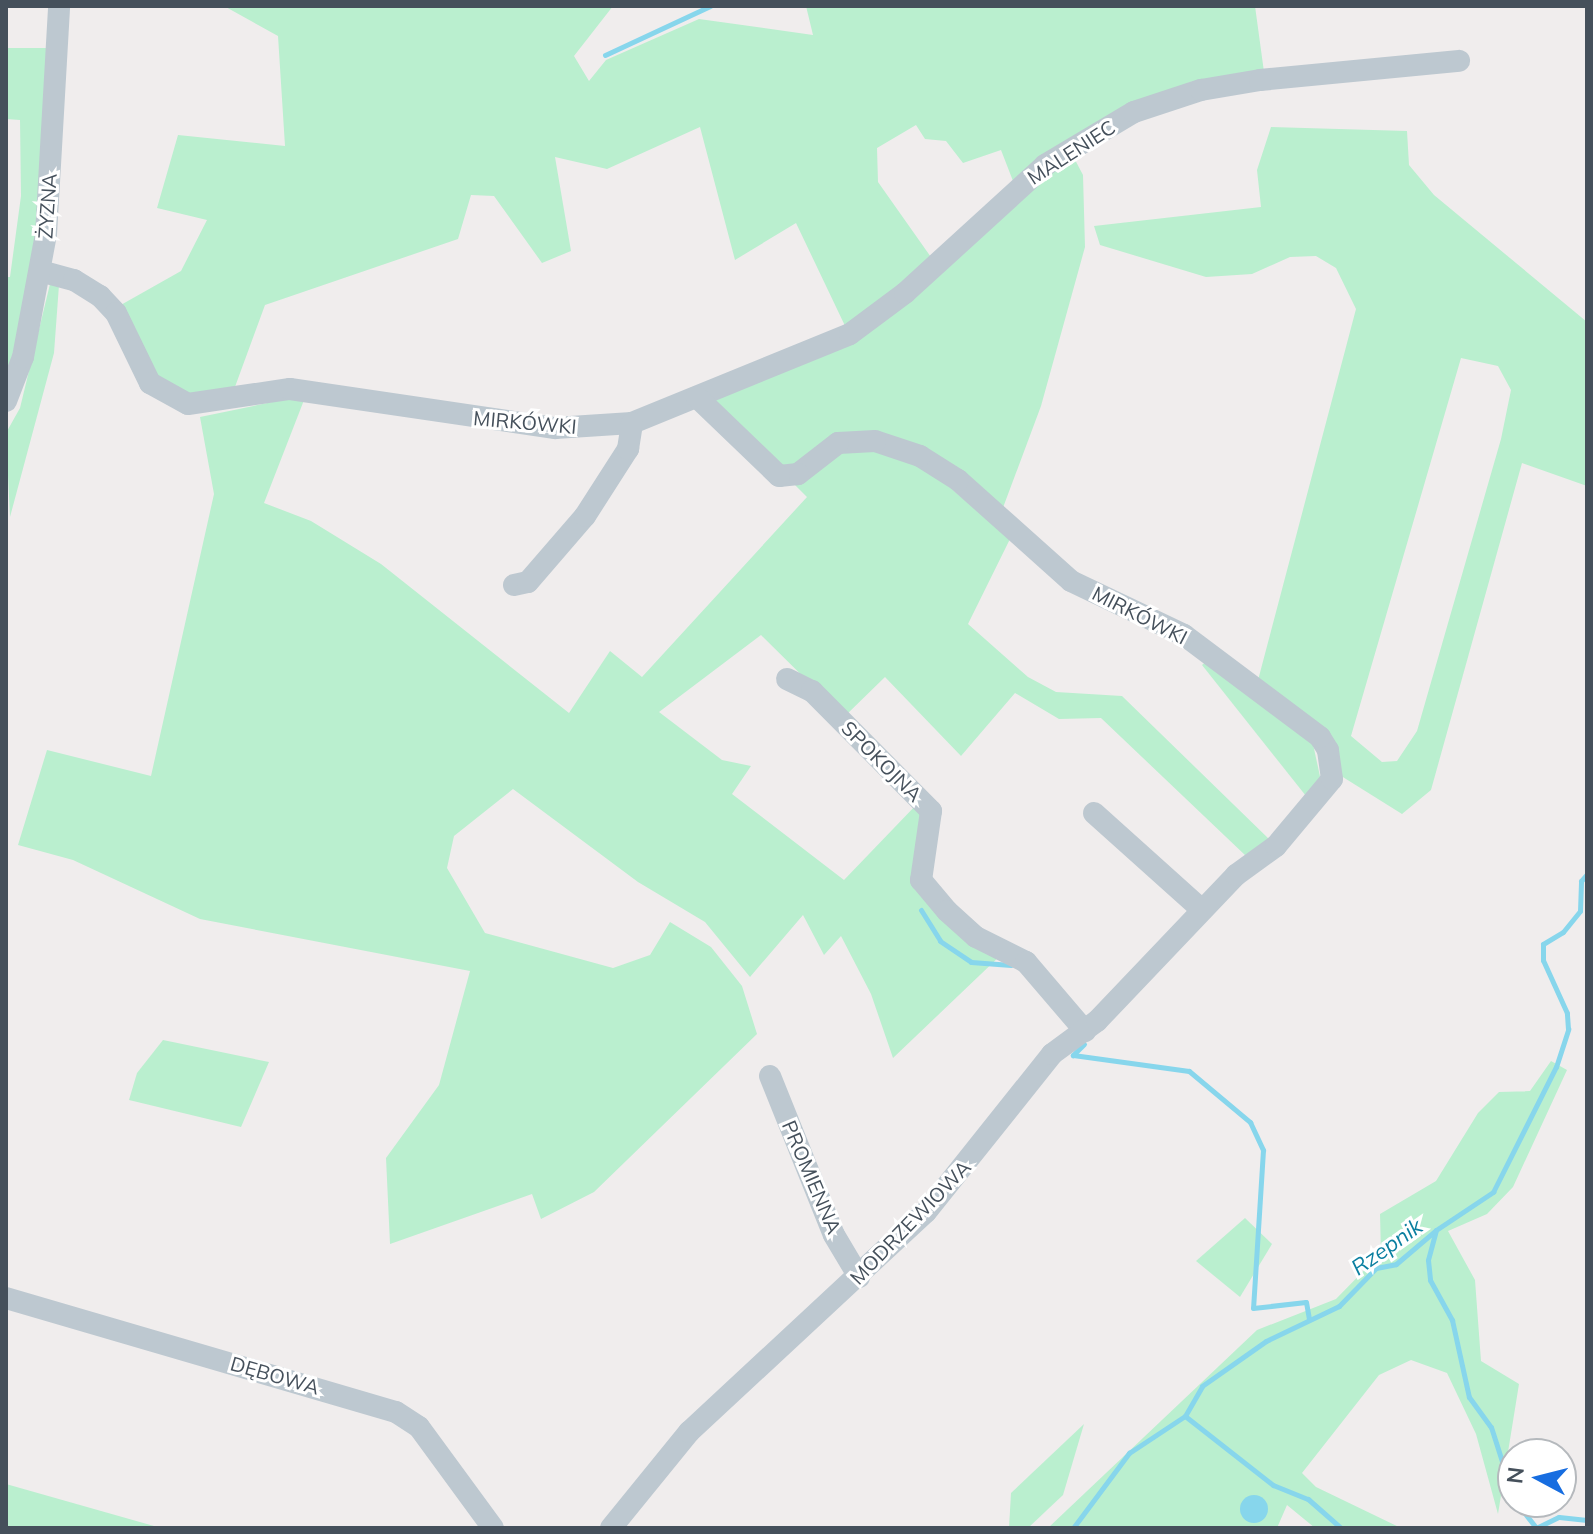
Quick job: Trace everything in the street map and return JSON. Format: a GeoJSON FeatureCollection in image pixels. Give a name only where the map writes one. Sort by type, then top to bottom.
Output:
{"type":"FeatureCollection","features":[{"type":"Feature","properties":{"kind":"street","name":"ŻYZNA"},"geometry":{"type":"LineString","coordinates":[[6,401],[23,357],[40,271],[59,6]]}},
{"type":"Feature","properties":{"kind":"street","name":"MALENIEC"},"geometry":{"type":"LineString","coordinates":[[697,397],[850,334],[905,293],[1045,165],[1134,112],[1201,90],[1260,80],[1459,61]]}},
{"type":"Feature","properties":{"kind":"street","name":"MIRKÓWKI"},"geometry":{"type":"LineString","coordinates":[[40,271],[74,280],[100,296],[116,313],[150,383],[188,404],[290,389],[555,428],[632,423],[697,397],[779,476],[798,474],[838,443],[875,441],[920,456],[958,480],[1071,581],[1184,635],[1320,737],[1328,750],[1332,779]]}},
{"type":"Feature","properties":{"kind":"street"},"geometry":{"type":"LineString","coordinates":[[514,585],[528,582],[585,516],[628,449],[632,423]]}},
{"type":"Feature","properties":{"kind":"street","name":"SPOKOJNA"},"geometry":{"type":"LineString","coordinates":[[787,679],[812,691],[931,811],[921,880],[929,890],[976,937],[1026,962],[1085,1031]]}},
{"type":"Feature","properties":{"kind":"street","name":"MODRZEWIOWA"},"geometry":{"type":"LineString","coordinates":[[611,1528],[689,1432],[926,1212],[1052,1054],[1085,1031],[1236,875],[1276,846],[1332,779]]}},
{"type":"Feature","properties":{"kind":"street"},"geometry":{"type":"LineString","coordinates":[[1094,813],[1202,910]]}},
{"type":"Feature","properties":{"kind":"street","name":"PROMIENNA"},"geometry":{"type":"LineString","coordinates":[[770,1076],[834,1235],[859,1277]]}},
{"type":"Feature","properties":{"kind":"street","name":"DĘBOWA"},"geometry":{"type":"LineString","coordinates":[[6,1298],[396,1412],[419,1427],[493,1528]]}},
{"type":"Feature","properties":{"kind":"green space"},"geometry":{"type":"Polygon","coordinates":[[[224,6],[613,6],[574,56],[589,81],[606,60],[699,19],[813,35],[806,6],[1255,6],[1264,72],[1190,82],[1013,181],[1001,150],[963,163],[946,141],[925,139],[916,125],[877,148],[878,182],[933,260],[847,330],[796,223],[735,260],[700,127],[607,169],[555,157],[571,251],[542,263],[494,196],[471,195],[458,239],[265,305],[232,395],[190,397],[157,381],[119,306],[181,271],[207,220],[157,208],[178,135],[285,146],[278,36],[224,6]]]}},
{"type":"Feature","properties":{"kind":"green space"},"geometry":{"type":"Polygon","coordinates":[[[6,48],[49,48],[32,283],[6,378],[6,277],[10,277],[21,196],[20,120],[6,119],[6,48]]]}},
{"type":"Feature","properties":{"kind":"green space"},"geometry":{"type":"Polygon","coordinates":[[[1271,127],[1407,131],[1409,165],[1434,195],[1587,322],[1587,486],[1522,463],[1431,790],[1402,814],[1338,774],[1338,760],[1257,684],[1356,309],[1336,268],[1316,256],[1290,257],[1252,274],[1206,277],[1100,245],[1094,226],[1261,207],[1257,170],[1271,127]],[[1461,358],[1351,736],[1382,762],[1397,761],[1417,731],[1501,439],[1511,390],[1498,366],[1461,358]]]}},
{"type":"Feature","properties":{"kind":"green space"},"geometry":{"type":"Polygon","coordinates":[[[1073,156],[1083,175],[1085,247],[1041,406],[1001,513],[873,435],[796,469],[778,468],[708,400],[795,366],[1073,156]]]}},
{"type":"Feature","properties":{"kind":"green space"},"geometry":{"type":"Polygon","coordinates":[[[50,284],[59,285],[54,353],[10,517],[6,433],[20,408],[50,284]]]}},
{"type":"Feature","properties":{"kind":"green space"},"geometry":{"type":"Polygon","coordinates":[[[306,395],[264,503],[311,521],[381,564],[569,713],[610,651],[642,677],[807,497],[792,482],[839,448],[873,448],[917,459],[1010,539],[968,624],[1028,677],[1056,692],[1122,696],[1270,840],[1246,856],[1101,718],[1059,719],[1015,693],[961,756],[885,677],[844,717],[761,635],[659,712],[722,760],[751,766],[732,794],[844,880],[918,803],[929,826],[914,870],[1002,954],[893,1058],[871,994],[841,936],[824,955],[803,915],[750,977],[705,922],[638,882],[513,789],[454,836],[447,868],[485,933],[613,968],[650,955],[670,922],[711,947],[742,986],[757,1034],[594,1192],[541,1219],[532,1194],[390,1244],[386,1158],[439,1085],[470,971],[200,919],[73,860],[18,845],[47,750],[151,776],[214,494],[200,417],[306,395]]]}},
{"type":"Feature","properties":{"kind":"green space"},"geometry":{"type":"Polygon","coordinates":[[[1208,660],[1313,744],[1321,781],[1306,796],[1202,665],[1208,660]]]}},
{"type":"Feature","properties":{"kind":"green space"},"geometry":{"type":"Polygon","coordinates":[[[163,1040],[269,1062],[241,1127],[129,1100],[137,1073],[163,1040]]]}},
{"type":"Feature","properties":{"kind":"green space"},"geometry":{"type":"Polygon","coordinates":[[[1551,1061],[1567,1070],[1513,1187],[1487,1214],[1448,1231],[1475,1280],[1481,1361],[1519,1384],[1510,1438],[1497,1438],[1497,1510],[1476,1434],[1447,1373],[1411,1360],[1379,1375],[1302,1473],[1316,1487],[1401,1528],[1315,1528],[1287,1505],[1277,1528],[1048,1528],[1257,1330],[1336,1299],[1381,1253],[1380,1214],[1436,1181],[1478,1113],[1499,1092],[1530,1091],[1551,1061]]]}},
{"type":"Feature","properties":{"kind":"green space"},"geometry":{"type":"Polygon","coordinates":[[[1245,1218],[1272,1244],[1240,1297],[1196,1261],[1245,1218]]]}},
{"type":"Feature","properties":{"kind":"green space"},"geometry":{"type":"Polygon","coordinates":[[[1084,1424],[1063,1495],[1028,1528],[1009,1528],[1011,1493],[1084,1424]]]}},
{"type":"Feature","properties":{"kind":"green space"},"geometry":{"type":"Polygon","coordinates":[[[6,1484],[161,1528],[6,1528],[6,1484]]]}},
{"type":"Feature","properties":{"kind":"water"},"geometry":{"type":"Polygon","coordinates":[[[1254,1495],[1264,1499],[1268,1509],[1264,1519],[1254,1523],[1244,1519],[1240,1509],[1244,1499],[1254,1495]]]}},
{"type":"Feature","properties":{"kind":"waterway"},"geometry":{"type":"LineString","coordinates":[[605,55],[710,6]]}},
{"type":"Feature","properties":{"kind":"waterway"},"geometry":{"type":"LineString","coordinates":[[1436,1230],[1493,1192],[1556,1067],[1568,1029],[1567,1013],[1543,960],[1543,944],[1563,932],[1580,911],[1581,881],[1587,874]]}},
{"type":"Feature","properties":{"kind":"waterway"},"geometry":{"type":"LineString","coordinates":[[921,910],[940,941],[971,962],[1011,965]]}},
{"type":"Feature","properties":{"kind":"waterway"},"geometry":{"type":"LineString","coordinates":[[1084,1044],[1073,1055],[1189,1071],[1250,1122],[1263,1150],[1253,1308],[1306,1302],[1309,1319]]}},
{"type":"Feature","properties":{"kind":"waterway","name":"Rzepnik"},"geometry":{"type":"LineString","coordinates":[[1073,1528],[1129,1453],[1185,1416],[1202,1386],[1266,1341],[1339,1306],[1376,1268],[1396,1264],[1436,1230],[1428,1260],[1430,1280],[1452,1320],[1469,1397],[1491,1427],[1497,1446]]}},
{"type":"Feature","properties":{"kind":"waterway"},"geometry":{"type":"LineString","coordinates":[[1185,1416],[1273,1485],[1308,1499],[1341,1528]]}},
{"type":"Feature","properties":{"kind":"waterway","name":"Rzepnik"},"geometry":{"type":"LineString","coordinates":[[1528,1518],[1536,1528],[1557,1518]]}},
{"type":"Feature","properties":{"kind":"waterway","name":"Rzepnik"},"geometry":{"type":"LineString","coordinates":[[1568,1518],[1587,1520]]}}]}
